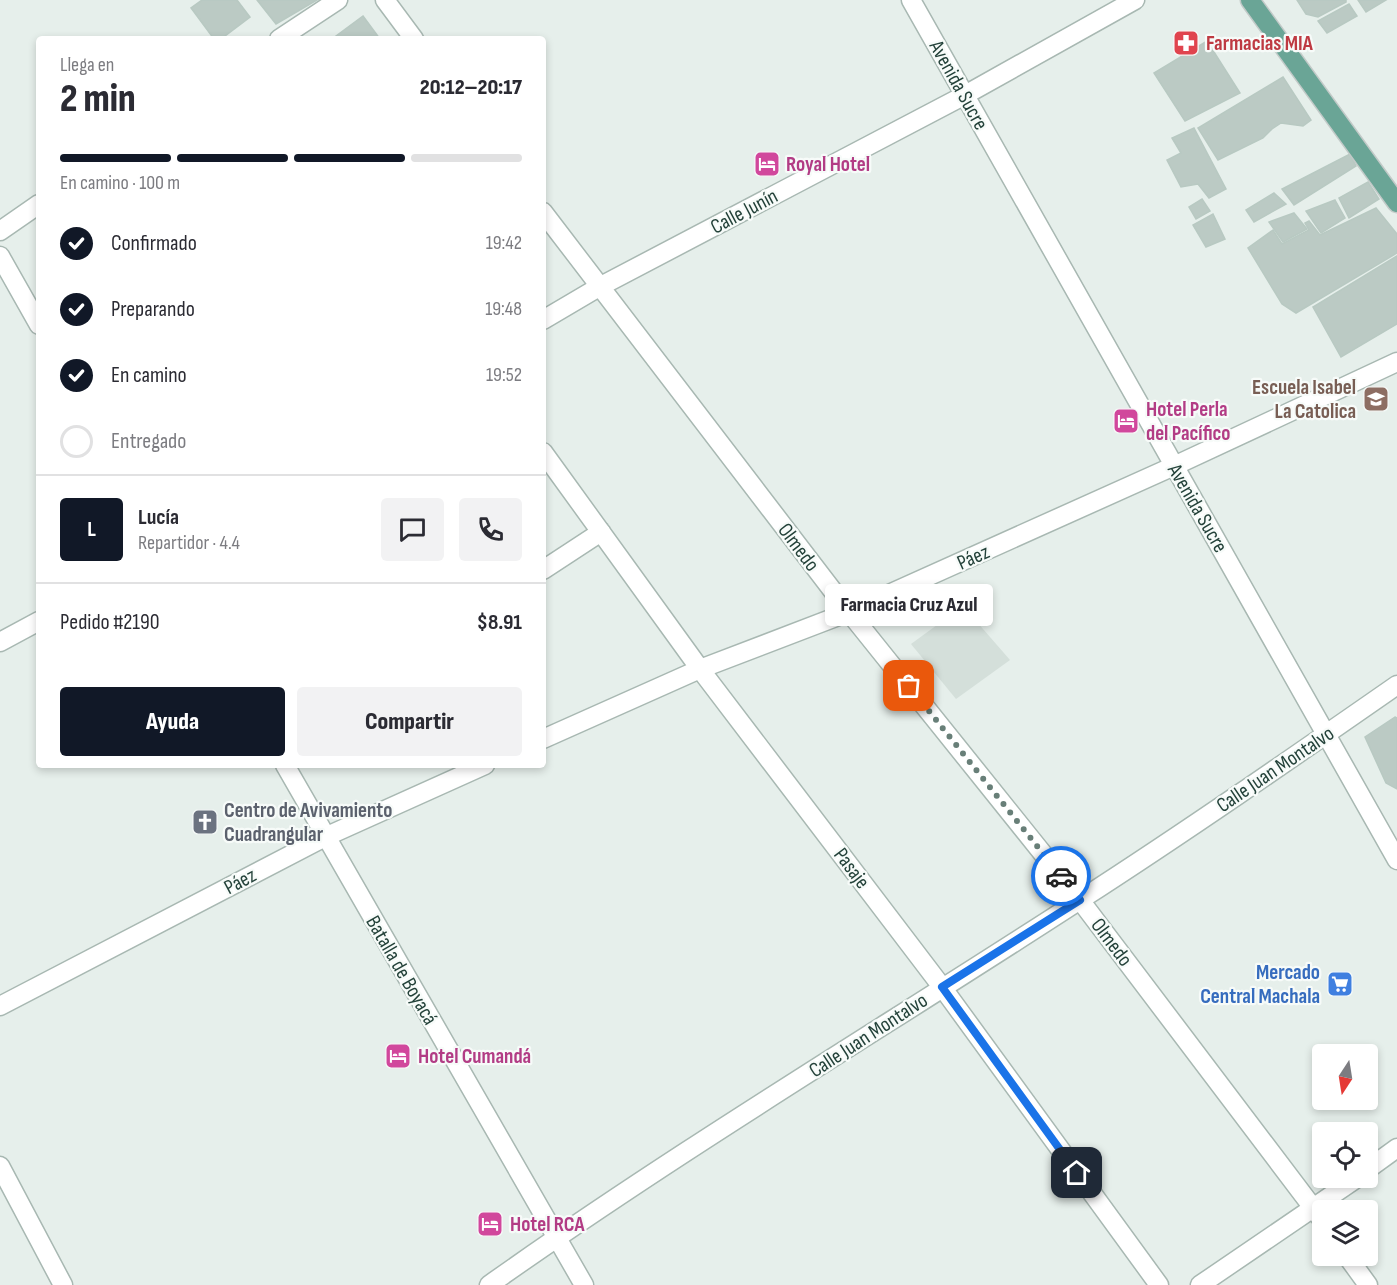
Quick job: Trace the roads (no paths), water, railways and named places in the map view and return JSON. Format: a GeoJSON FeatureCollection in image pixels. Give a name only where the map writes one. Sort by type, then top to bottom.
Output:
{"type":"FeatureCollection","features":[{"type":"Feature","properties":{"kind":"main road"},"geometry":{"type":"LineString","coordinates":[[1250,0],[1397,203]]}},
{"type":"Feature","properties":{"kind":"street"},"geometry":{"type":"LineString","coordinates":[[284,36],[338,0]]}},
{"type":"Feature","properties":{"kind":"street"},"geometry":{"type":"LineString","coordinates":[[385,0],[412,36]]}},
{"type":"Feature","properties":{"kind":"street","name":"Avenida Sucre"},"geometry":{"type":"LineString","coordinates":[[911,0],[1397,860]]}},
{"type":"Feature","properties":{"kind":"street","name":"Calle Junín"},"geometry":{"type":"LineString","coordinates":[[546,318],[599,287],[965,95],[1135,0]]}},
{"type":"Feature","properties":{"kind":"street"},"geometry":{"type":"LineString","coordinates":[[0,231],[36,206]]}},
{"type":"Feature","properties":{"kind":"street","name":"Olmedo"},"geometry":{"type":"LineString","coordinates":[[546,216],[849,612],[1080,900],[1312,1206]]}},
{"type":"Feature","properties":{"kind":"street"},"geometry":{"type":"LineString","coordinates":[[0,256],[36,320]]}},
{"type":"Feature","properties":{"kind":"street","name":"Páez"},"geometry":{"type":"LineString","coordinates":[[546,738],[700,669],[849,612],[1174,466],[1397,362]]}},
{"type":"Feature","properties":{"kind":"street","name":"Pasaje"},"geometry":{"type":"LineString","coordinates":[[546,456],[700,669],[942,987],[1159,1285]]}},
{"type":"Feature","properties":{"kind":"street"},"geometry":{"type":"LineString","coordinates":[[546,568],[601,532]]}},
{"type":"Feature","properties":{"kind":"street"},"geometry":{"type":"LineString","coordinates":[[0,642],[36,623]]}},
{"type":"Feature","properties":{"kind":"street","name":"Calle Juan Montalvo"},"geometry":{"type":"LineString","coordinates":[[489,1285],[556,1237],[1080,900],[1397,685]]}},
{"type":"Feature","properties":{"kind":"street","name":"Batalla de Boyacá"},"geometry":{"type":"LineString","coordinates":[[287,768],[584,1285]]}},
{"type":"Feature","properties":{"kind":"street","name":"Páez"},"geometry":{"type":"LineString","coordinates":[[0,1006],[325,837],[478,768]]}},
{"type":"Feature","properties":{"kind":"street"},"geometry":{"type":"LineString","coordinates":[[1378,1162],[1397,1148]]}},
{"type":"Feature","properties":{"kind":"street"},"geometry":{"type":"LineString","coordinates":[[0,1166],[63,1285]]}},
{"type":"Feature","properties":{"kind":"street"},"geometry":{"type":"LineString","coordinates":[[1334,1200],[1347,1188]]}},
{"type":"Feature","properties":{"kind":"street"},"geometry":{"type":"LineString","coordinates":[[1200,1285],[1312,1219]]}},
{"type":"Feature","properties":{"kind":"street"},"geometry":{"type":"LineString","coordinates":[[1354,1266],[1368,1285]]}},
{"type":"Feature","properties":{"kind":"place","name":"Farmacias MIA"},"geometry":{"type":"Point","coordinates":[1186,43]}},
{"type":"Feature","properties":{"kind":"place","name":"Royal Hotel"},"geometry":{"type":"Point","coordinates":[767,164]}},
{"type":"Feature","properties":{"kind":"place","name":"Escuela Isabel La Catolica"},"geometry":{"type":"Point","coordinates":[1376,399]}},
{"type":"Feature","properties":{"kind":"place","name":"Hotel Perla del Pacífico"},"geometry":{"type":"Point","coordinates":[1126,421]}},
{"type":"Feature","properties":{"kind":"place","name":"Farmacia Cruz Azul"},"geometry":{"type":"Point","coordinates":[909,686]}},
{"type":"Feature","properties":{"kind":"place","name":"Centro de Avivamiento Cuadrangular"},"geometry":{"type":"Point","coordinates":[205,822]}},
{"type":"Feature","properties":{"kind":"place","name":"Mercado Central Machala"},"geometry":{"type":"Point","coordinates":[1340,984]}},
{"type":"Feature","properties":{"kind":"place","name":"Hotel Cumandá"},"geometry":{"type":"Point","coordinates":[398,1056]}},
{"type":"Feature","properties":{"kind":"place","name":"Hotel RCA"},"geometry":{"type":"Point","coordinates":[490,1224]}}]}
